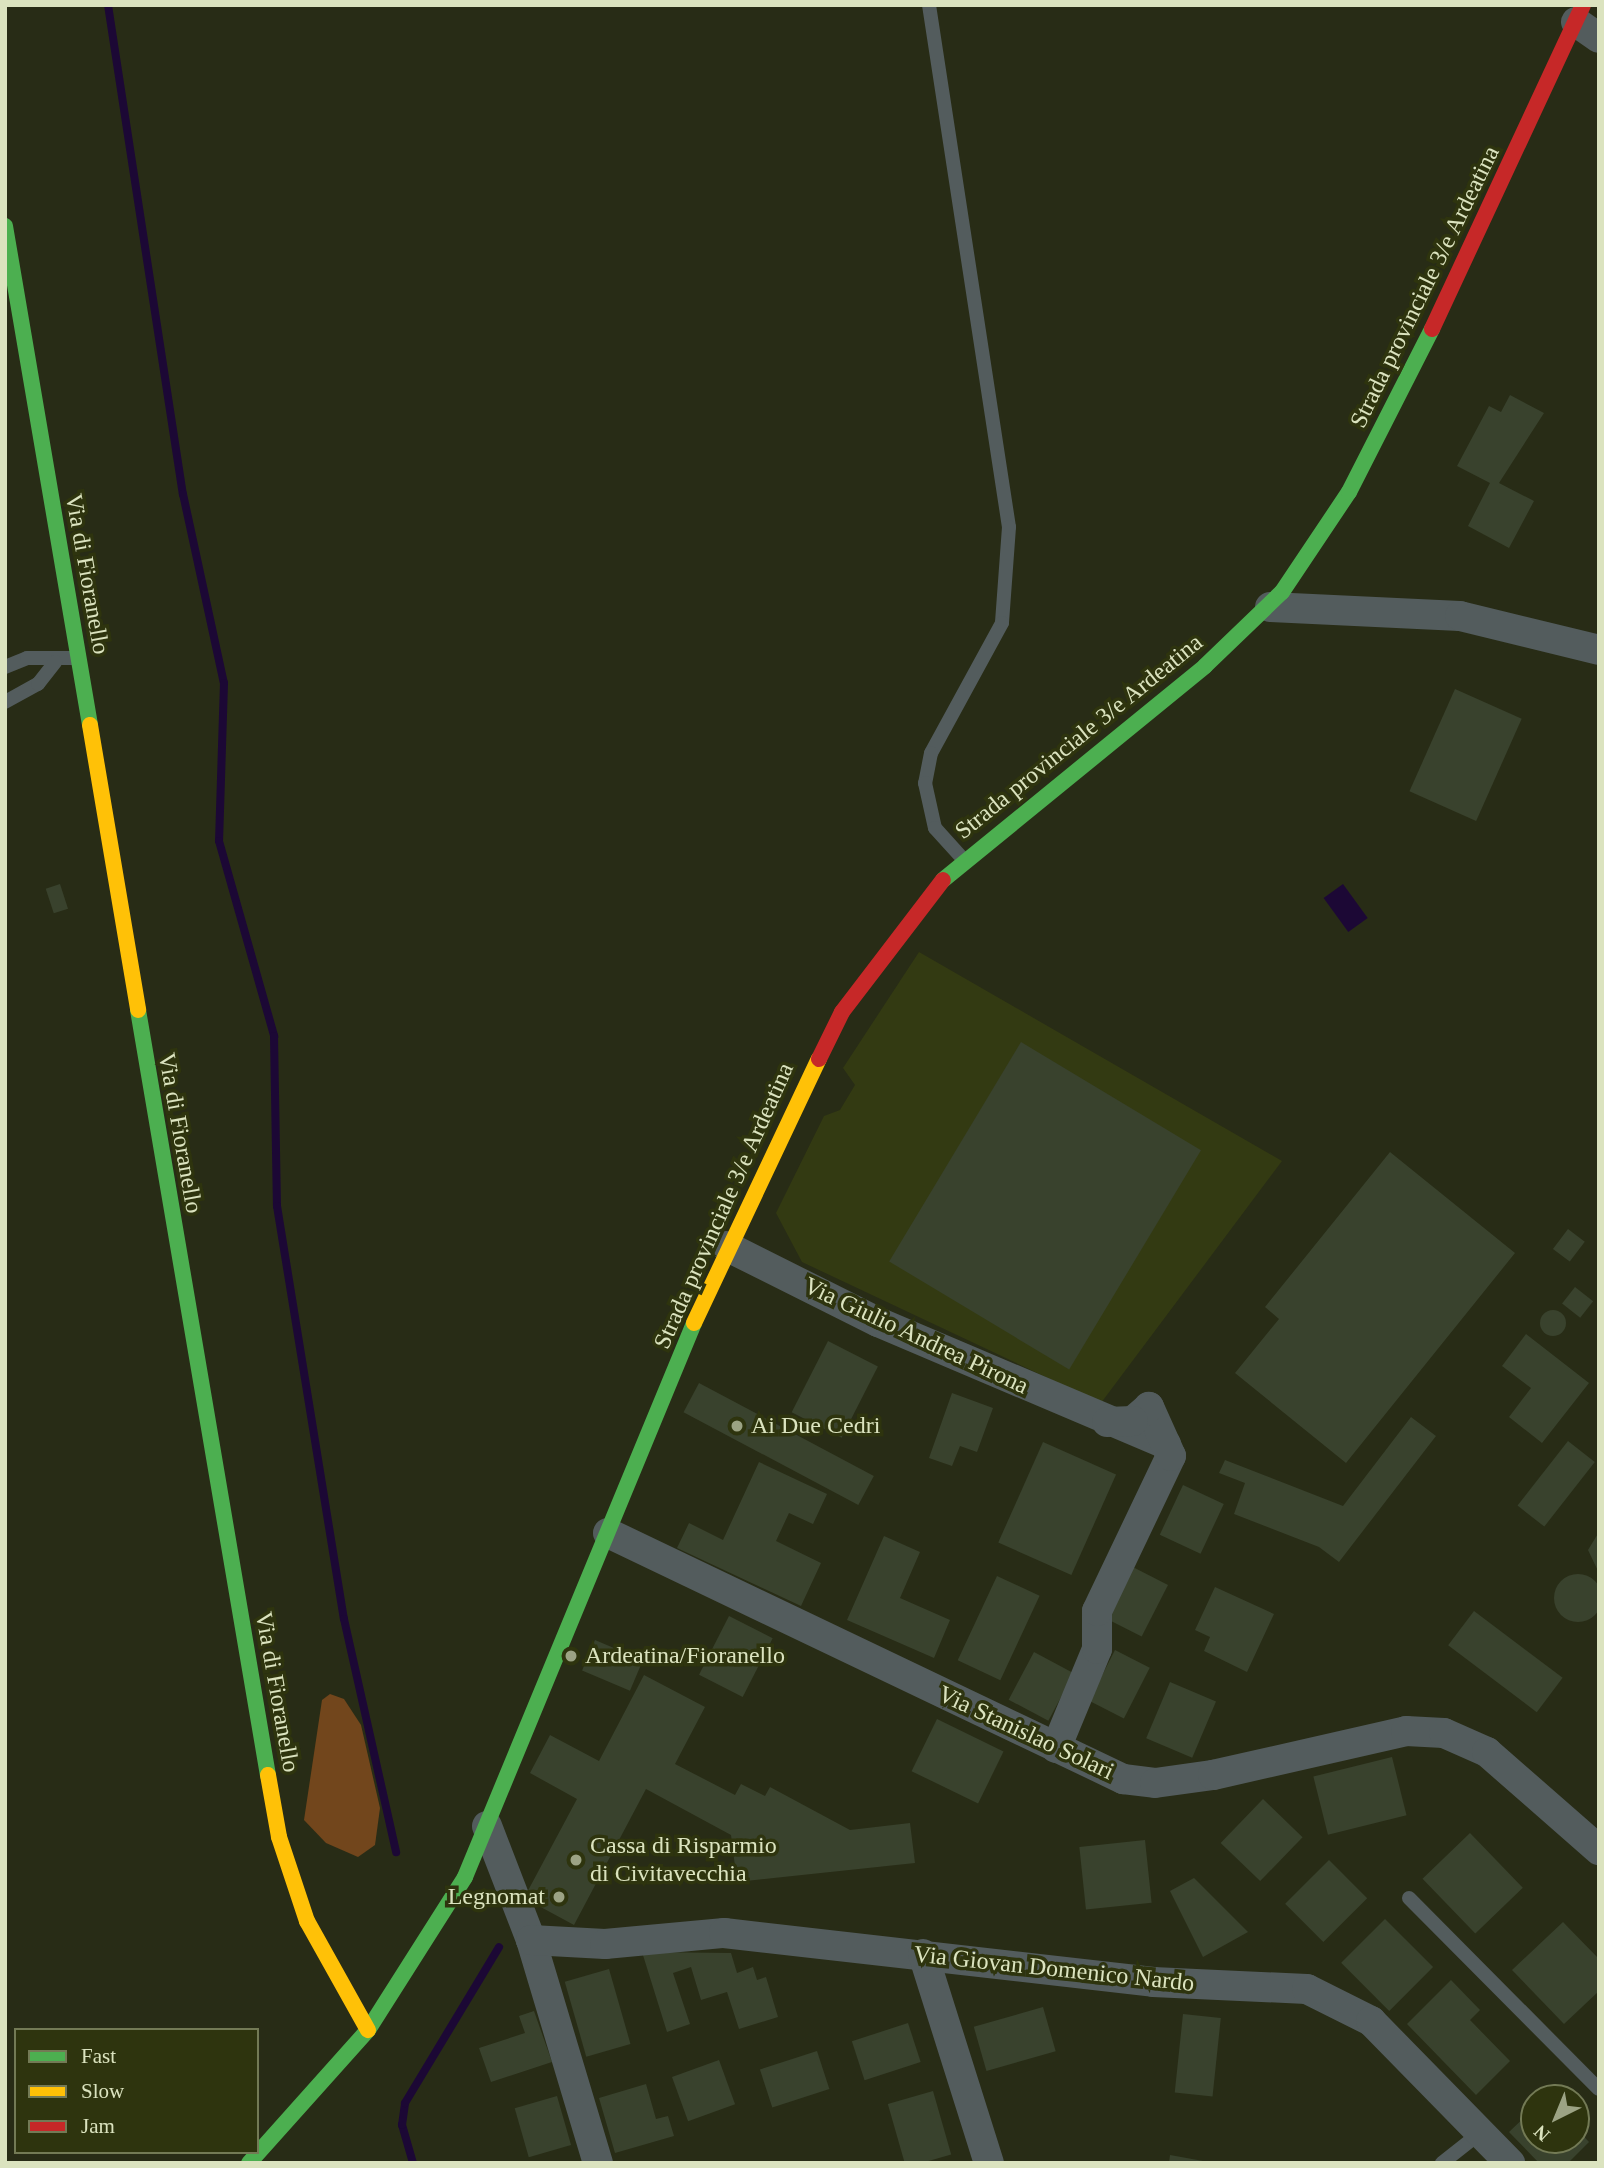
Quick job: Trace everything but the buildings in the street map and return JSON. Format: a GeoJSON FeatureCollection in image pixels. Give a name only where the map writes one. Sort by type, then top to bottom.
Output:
{"type":"FeatureCollection","features":[{"type":"Feature","properties":{"kind":"main road","name":"Strada provinciale 3/e Ardeatina"},"geometry":{"type":"LineString","coordinates":[[259,2152],[368,2030],[439,1927],[465,1877],[726,1246],[842,1012],[926,897],[964,860],[1270,607],[1349,492],[1586,22]]}},
{"type":"Feature","properties":{"kind":"main road","name":"Via di Fioranello"},"geometry":{"type":"LineString","coordinates":[[5,226],[279,1838],[307,1921],[368,2030]]}},
{"type":"Feature","properties":{"kind":"street"},"geometry":{"type":"LineString","coordinates":[[1270,607],[1447,614],[1599,650]]}},
{"type":"Feature","properties":{"kind":"street","name":"Via Giulio Andrea Pirona"},"geometry":{"type":"LineString","coordinates":[[726,1246],[878,1322],[1107,1422],[1133,1421],[1149,1408],[1166,1444],[1168,1467],[1097,1611],[1097,1649],[1056,1748]]}},
{"type":"Feature","properties":{"kind":"street","name":"Via Stanislao Solari"},"geometry":{"type":"LineString","coordinates":[[608,1533],[1123,1779],[1155,1783],[1406,1731],[1444,1733],[1487,1752],[1599,1850]]}},
{"type":"Feature","properties":{"kind":"street"},"geometry":{"type":"LineString","coordinates":[[487,1826],[531,1940],[598,2163]]}},
{"type":"Feature","properties":{"kind":"street","name":"Via Giovan Domenico Nardo"},"geometry":{"type":"LineString","coordinates":[[531,1940],[605,1944],[709,1933],[923,1954],[1153,1982],[1320,1993],[1371,2021],[1510,2163]]}},
{"type":"Feature","properties":{"kind":"street"},"geometry":{"type":"LineString","coordinates":[[923,1954],[989,2163]]}},
{"type":"Feature","properties":{"kind":"lane"},"geometry":{"type":"LineString","coordinates":[[929,5],[1010,527],[1002,623],[930,753],[925,783],[935,828],[964,860]]}},
{"type":"Feature","properties":{"kind":"lane"},"geometry":{"type":"LineString","coordinates":[[5,667],[27,658],[55,662],[78,658]]}},
{"type":"Feature","properties":{"kind":"lane"},"geometry":{"type":"LineString","coordinates":[[5,702],[38,684],[55,662]]}},
{"type":"Feature","properties":{"kind":"lane"},"geometry":{"type":"LineString","coordinates":[[1409,1898],[1599,2090]]}},
{"type":"Feature","properties":{"kind":"lane"},"geometry":{"type":"LineString","coordinates":[[1442,2163],[1480,2133]]}},
{"type":"Feature","properties":{"kind":"shaded area"},"geometry":{"type":"Polygon","coordinates":[[[1343,884],[1368,918],[1348,932],[1324,898],[1343,884]]]}},
{"type":"Feature","properties":{"kind":"shaded area"},"geometry":{"type":"Polygon","coordinates":[[[919,952],[1282,1161],[1101,1403],[802,1262],[776,1213],[824,1116],[840,1110],[855,1085],[843,1068],[919,952]]]}},
{"type":"Feature","properties":{"kind":"shaded area"},"geometry":{"type":"Polygon","coordinates":[[[330,1694],[344,1699],[361,1725],[380,1808],[375,1845],[358,1857],[326,1843],[304,1820],[322,1700],[330,1694]]]}},
{"type":"Feature","properties":{"kind":"waterway"},"geometry":{"type":"LineString","coordinates":[[108,5],[183,494],[224,683],[219,841],[274,1036],[277,1206],[344,1619],[396,1852]]}},
{"type":"Feature","properties":{"kind":"waterway"},"geometry":{"type":"LineString","coordinates":[[413,2163],[402,2125],[405,2103],[499,1947]]}},
{"type":"Feature","properties":{"kind":"traffic: fast"},"geometry":{"type":"LineString","coordinates":[[5,226],[90,725]]}},
{"type":"Feature","properties":{"kind":"traffic: fast"},"geometry":{"type":"LineString","coordinates":[[943,880],[1205,666],[1282,592],[1349,492],[1432,329]]}},
{"type":"Feature","properties":{"kind":"traffic: fast"},"geometry":{"type":"LineString","coordinates":[[138,1010],[268,1775]]}},
{"type":"Feature","properties":{"kind":"traffic: fast"},"geometry":{"type":"LineString","coordinates":[[259,2152],[368,2030],[465,1877],[694,1323]]}},
{"type":"Feature","properties":{"kind":"traffic: fast"},"geometry":{"type":"LineString","coordinates":[[249,2163],[257,2154]]}},
{"type":"Feature","properties":{"kind":"traffic: slow"},"geometry":{"type":"LineString","coordinates":[[90,725],[138,1010]]}},
{"type":"Feature","properties":{"kind":"traffic: slow"},"geometry":{"type":"LineString","coordinates":[[694,1323],[819,1059]]}},
{"type":"Feature","properties":{"kind":"traffic: slow"},"geometry":{"type":"LineString","coordinates":[[268,1775],[279,1837],[307,1921],[368,2030]]}},
{"type":"Feature","properties":{"kind":"traffic: jam"},"geometry":{"type":"LineString","coordinates":[[1432,329],[1583,5]]}},
{"type":"Feature","properties":{"kind":"traffic: jam"},"geometry":{"type":"LineString","coordinates":[[819,1059],[842,1012],[943,880]]}},
{"type":"Feature","properties":{"kind":"place","name":"Ai Due Cedri"},"geometry":{"type":"Point","coordinates":[737,1426]}},
{"type":"Feature","properties":{"kind":"place","name":"Ardeatina/Fioranello"},"geometry":{"type":"Point","coordinates":[571,1656]}},
{"type":"Feature","properties":{"kind":"place","name":"Cassa di Risparmio di Civitavecchia"},"geometry":{"type":"Point","coordinates":[576,1860]}},
{"type":"Feature","properties":{"kind":"place","name":"Legnomat"},"geometry":{"type":"Point","coordinates":[559,1897]}}]}
